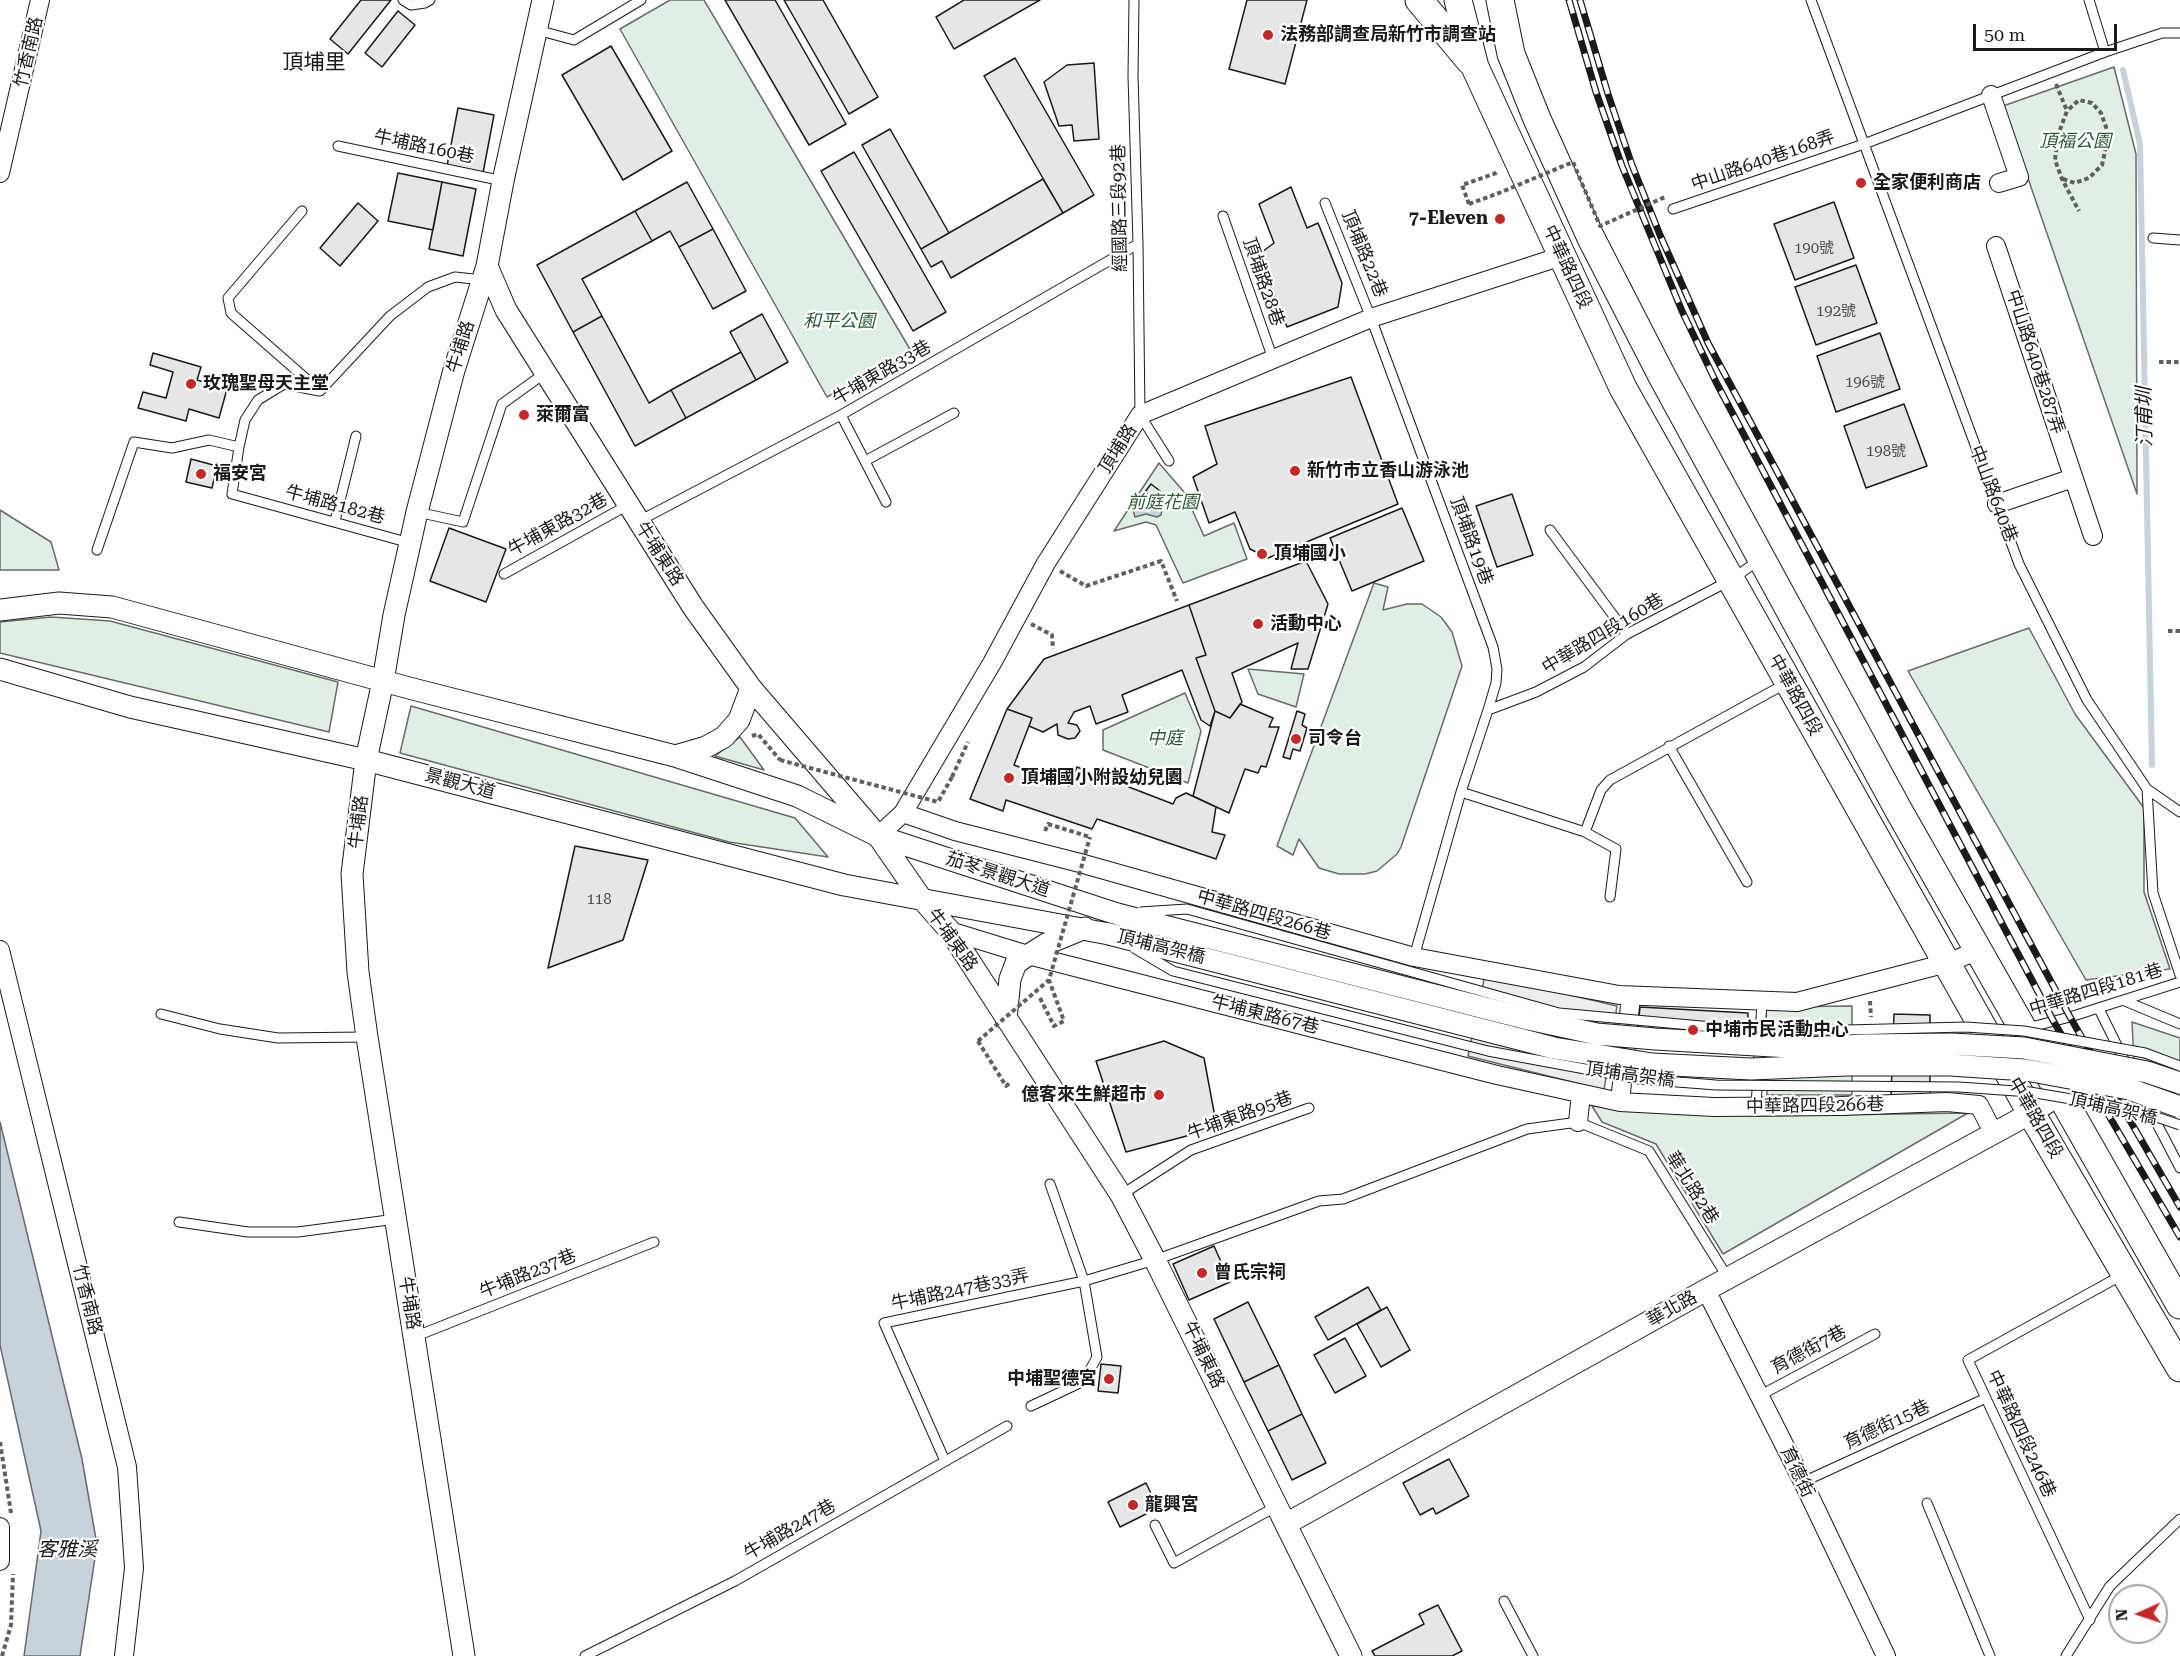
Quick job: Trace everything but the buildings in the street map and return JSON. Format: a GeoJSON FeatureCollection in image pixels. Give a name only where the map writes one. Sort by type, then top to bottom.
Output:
{"type":"FeatureCollection","features":[{"type":"Feature","properties":{"kind":"main road"},"geometry":{"type":"LineString","coordinates":[[1419,0],[1475,67]]}},
{"type":"Feature","properties":{"kind":"main road","name":"中華路四段"},"geometry":{"type":"LineString","coordinates":[[1458,0],[1475,67],[1623,388],[2031,1113],[2180,1368]]}},
{"type":"Feature","properties":{"kind":"main road","name":"中華路四段"},"geometry":{"type":"LineString","coordinates":[[1500,0],[1511,54],[1537,119],[1591,238],[1663,378],[1825,678],[1977,951],[2180,1305]]}},
{"type":"Feature","properties":{"kind":"street","name":"竹香南路"},"geometry":{"type":"LineString","coordinates":[[0,173],[40,0]]}},
{"type":"Feature","properties":{"kind":"street","name":"牛埔路"},"geometry":{"type":"LineString","coordinates":[[464,1656],[367,1037],[358,972],[352,874],[366,759],[394,615],[417,512],[454,370],[485,273],[543,0]]}},
{"type":"Feature","properties":{"kind":"street"},"geometry":{"type":"LineString","coordinates":[[1991,95],[2019,177],[1999,183]]}},
{"type":"Feature","properties":{"kind":"street","name":"中山路640巷287弄"},"geometry":{"type":"LineString","coordinates":[[1996,246],[2093,536]]}},
{"type":"Feature","properties":{"kind":"street","name":"頂埔路"},"geometry":{"type":"LineString","coordinates":[[878,836],[903,813],[992,663],[1046,563],[1140,415],[1371,318],[1562,256]]}},
{"type":"Feature","properties":{"kind":"street","name":"牛埔東路"},"geometry":{"type":"LineString","coordinates":[[485,273],[545,373],[693,607],[751,688],[878,836],[921,898],[950,932],[1121,1195],[1352,1656]]}},
{"type":"Feature","properties":{"kind":"street"},"geometry":{"type":"LineString","coordinates":[[1997,504],[2073,478]]}},
{"type":"Feature","properties":{"kind":"street"},"geometry":{"type":"LineString","coordinates":[[0,610],[59,603],[112,607],[383,681],[675,756],[797,796],[878,836]]}},
{"type":"Feature","properties":{"kind":"street","name":"景觀大道"},"geometry":{"type":"LineString","coordinates":[[0,669],[130,707],[366,759],[844,885],[921,898]]}},
{"type":"Feature","properties":{"kind":"street"},"geometry":{"type":"LineString","coordinates":[[675,756],[706,747],[724,737],[739,720],[751,688]]}},
{"type":"Feature","properties":{"kind":"street","name":"中華路四段266巷"},"geometry":{"type":"LineString","coordinates":[[903,813],[955,831],[1080,863],[1414,957],[1618,995],[1797,1002],[1947,963],[1977,951]]}},
{"type":"Feature","properties":{"kind":"street","name":"茄苳景觀大道"},"geometry":{"type":"LineString","coordinates":[[878,836],[1117,914]]}},
{"type":"Feature","properties":{"kind":"street","name":"茄苳景觀大道"},"geometry":{"type":"LineString","coordinates":[[921,898],[1109,934]]}},
{"type":"Feature","properties":{"kind":"street","name":"頂埔高架橋"},"geometry":{"type":"LineString","coordinates":[[1117,914],[1528,1019],[1597,1034],[1655,1040],[1806,1048],[1952,1044],[2024,1048],[2147,1072],[2180,1083]]}},
{"type":"Feature","properties":{"kind":"street"},"geometry":{"type":"LineString","coordinates":[[1006,1018],[1010,979],[1016,963],[1046,944],[1085,928]]}},
{"type":"Feature","properties":{"kind":"street","name":"牛埔東路67巷"},"geometry":{"type":"LineString","coordinates":[[950,932],[1497,1075],[1581,1094]]}},
{"type":"Feature","properties":{"kind":"street","name":"頂埔高架橋"},"geometry":{"type":"LineString","coordinates":[[1109,934],[1554,1048],[1652,1064],[1751,1069],[1950,1065],[2026,1070],[2129,1089],[2180,1107]]}},
{"type":"Feature","properties":{"kind":"street","name":"竹香南路"},"geometry":{"type":"LineString","coordinates":[[0,950],[127,1467],[134,1568],[124,1656]]}},
{"type":"Feature","properties":{"kind":"street"},"geometry":{"type":"LineString","coordinates":[[1620,1102],[1631,996]]}},
{"type":"Feature","properties":{"kind":"street"},"geometry":{"type":"LineString","coordinates":[[1578,1122],[1581,1094]]}},
{"type":"Feature","properties":{"kind":"street","name":"中華路四段266巷"},"geometry":{"type":"LineString","coordinates":[[1581,1094],[1620,1102],[1714,1107],[1947,1102],[1979,1105],[1993,1132]]}},
{"type":"Feature","properties":{"kind":"street","name":"華北路"},"geometry":{"type":"LineString","coordinates":[[1282,1515],[1706,1290],[2031,1113],[2059,1095]]}},
{"type":"Feature","properties":{"kind":"street","name":"育德街"},"geometry":{"type":"LineString","coordinates":[[1706,1290],[1803,1482],[1886,1656]]}},
{"type":"Feature","properties":{"kind":"street"},"geometry":{"type":"LineString","coordinates":[[0,1527],[0,1561]]}},
{"type":"Feature","properties":{"kind":"lane"},"geometry":{"type":"LineString","coordinates":[[403,0],[411,5],[430,0]]}},
{"type":"Feature","properties":{"kind":"lane"},"geometry":{"type":"LineString","coordinates":[[537,30],[574,40],[641,0]]}},
{"type":"Feature","properties":{"kind":"lane","name":"經國路三段92巷"},"geometry":{"type":"LineString","coordinates":[[1134,0],[1133,76],[1140,415]]}},
{"type":"Feature","properties":{"kind":"lane","name":"中山路640巷"},"geometry":{"type":"LineString","coordinates":[[1811,0],[2019,564],[2087,700],[2147,789],[2180,812]]}},
{"type":"Feature","properties":{"kind":"lane"},"geometry":{"type":"LineString","coordinates":[[2089,0],[2105,52]]}},
{"type":"Feature","properties":{"kind":"lane"},"geometry":{"type":"LineString","coordinates":[[1864,144],[2105,52],[2162,33],[2180,33]]}},
{"type":"Feature","properties":{"kind":"lane","name":"中山路640巷168弄"},"geometry":{"type":"LineString","coordinates":[[1673,209],[1864,144]]}},
{"type":"Feature","properties":{"kind":"lane","name":"牛埔路160巷"},"geometry":{"type":"LineString","coordinates":[[338,146],[503,181]]}},
{"type":"Feature","properties":{"kind":"lane","name":"頂埔路22巷"},"geometry":{"type":"LineString","coordinates":[[1325,203],[1371,318]]}},
{"type":"Feature","properties":{"kind":"lane"},"geometry":{"type":"LineString","coordinates":[[302,211],[228,298],[231,313],[320,391]]}},
{"type":"Feature","properties":{"kind":"lane","name":"頂埔路28巷"},"geometry":{"type":"LineString","coordinates":[[1223,216],[1273,360]]}},
{"type":"Feature","properties":{"kind":"lane"},"geometry":{"type":"LineString","coordinates":[[2153,238],[2180,240]]}},
{"type":"Feature","properties":{"kind":"lane","name":"牛埔東路33巷"},"geometry":{"type":"LineString","coordinates":[[633,514],[841,416],[1138,244]]}},
{"type":"Feature","properties":{"kind":"lane"},"geometry":{"type":"LineString","coordinates":[[320,391],[390,316],[428,287],[455,277],[485,273]]}},
{"type":"Feature","properties":{"kind":"lane","name":"頂埔路19巷"},"geometry":{"type":"LineString","coordinates":[[1371,318],[1493,647],[1497,669],[1496,683],[1461,792],[1414,957]]}},
{"type":"Feature","properties":{"kind":"lane"},"geometry":{"type":"LineString","coordinates":[[417,512],[463,522],[502,404],[545,373]]}},
{"type":"Feature","properties":{"kind":"lane"},"geometry":{"type":"LineString","coordinates":[[97,550],[134,442],[172,448],[209,440],[239,447],[245,420],[258,400],[284,384],[320,391]]}},
{"type":"Feature","properties":{"kind":"lane"},"geometry":{"type":"LineString","coordinates":[[865,461],[954,413]]}},
{"type":"Feature","properties":{"kind":"lane"},"geometry":{"type":"LineString","coordinates":[[1140,415],[1169,461]]}},
{"type":"Feature","properties":{"kind":"lane"},"geometry":{"type":"LineString","coordinates":[[841,416],[886,502]]}},
{"type":"Feature","properties":{"kind":"lane"},"geometry":{"type":"LineString","coordinates":[[335,521],[356,436]]}},
{"type":"Feature","properties":{"kind":"lane","name":"牛埔路182巷"},"geometry":{"type":"LineString","coordinates":[[239,447],[232,494],[411,543]]}},
{"type":"Feature","properties":{"kind":"lane","name":"牛埔東路32巷"},"geometry":{"type":"LineString","coordinates":[[504,574],[633,514]]}},
{"type":"Feature","properties":{"kind":"lane"},"geometry":{"type":"LineString","coordinates":[[1550,530],[1628,634]]}},
{"type":"Feature","properties":{"kind":"lane","name":"中華路四段160巷"},"geometry":{"type":"LineString","coordinates":[[1488,710],[1536,692],[1584,667],[1628,634],[1731,579],[1761,558]]}},
{"type":"Feature","properties":{"kind":"lane"},"geometry":{"type":"LineString","coordinates":[[1585,832],[1601,790],[1610,780],[1788,683]]}},
{"type":"Feature","properties":{"kind":"lane"},"geometry":{"type":"LineString","coordinates":[[1669,746],[1747,882]]}},
{"type":"Feature","properties":{"kind":"lane"},"geometry":{"type":"LineString","coordinates":[[2147,789],[2153,893],[2180,975]]}},
{"type":"Feature","properties":{"kind":"lane"},"geometry":{"type":"LineString","coordinates":[[1461,792],[1585,832],[1616,849],[1611,897]]}},
{"type":"Feature","properties":{"kind":"lane","name":"頂埔高架橋"},"geometry":{"type":"LineString","coordinates":[[1117,914],[1186,909],[1559,1013],[1745,1030],[1966,1027],[2024,1031],[2145,1053],[2180,1066]]}},
{"type":"Feature","properties":{"kind":"lane","name":"頂埔高架橋"},"geometry":{"type":"LineString","coordinates":[[1109,934],[1173,971],[1488,1051],[1639,1079],[1716,1085],[1959,1087],[2030,1092],[2136,1110],[2180,1125]]}},
{"type":"Feature","properties":{"kind":"lane","name":"中華路四段181巷"},"geometry":{"type":"LineString","coordinates":[[2021,1029],[2098,1009],[2180,982]]}},
{"type":"Feature","properties":{"kind":"lane"},"geometry":{"type":"LineString","coordinates":[[1756,1107],[1762,1001]]}},
{"type":"Feature","properties":{"kind":"lane"},"geometry":{"type":"LineString","coordinates":[[2125,1001],[2180,1024]]}},
{"type":"Feature","properties":{"kind":"lane"},"geometry":{"type":"LineString","coordinates":[[2098,1009],[2180,1168]]}},
{"type":"Feature","properties":{"kind":"lane"},"geometry":{"type":"LineString","coordinates":[[161,1014],[220,1029],[278,1038],[367,1037]]}},
{"type":"Feature","properties":{"kind":"lane","name":"牛埔東路95巷"},"geometry":{"type":"LineString","coordinates":[[1121,1195],[1191,1150],[1309,1108]]}},
{"type":"Feature","properties":{"kind":"lane"},"geometry":{"type":"LineString","coordinates":[[1084,1281],[1155,1260],[1319,1201],[1343,1199],[1527,1130],[1578,1122]]}},
{"type":"Feature","properties":{"kind":"lane","name":"華北路2巷"},"geometry":{"type":"LineString","coordinates":[[1578,1122],[1649,1151],[1728,1278]]}},
{"type":"Feature","properties":{"kind":"lane"},"geometry":{"type":"LineString","coordinates":[[1031,1406],[1084,1381],[1097,1357],[1084,1281],[1050,1184]]}},
{"type":"Feature","properties":{"kind":"lane"},"geometry":{"type":"LineString","coordinates":[[179,1222],[248,1232],[298,1232],[396,1219]]}},
{"type":"Feature","properties":{"kind":"lane","name":"牛埔路237巷"},"geometry":{"type":"LineString","coordinates":[[414,1337],[654,1242]]}},
{"type":"Feature","properties":{"kind":"lane","name":"中華路四段246巷"},"geometry":{"type":"LineString","coordinates":[[2090,1620],[1968,1360],[2126,1273]]}},
{"type":"Feature","properties":{"kind":"lane","name":"牛埔路247巷33弄"},"geometry":{"type":"LineString","coordinates":[[945,1461],[884,1323],[1084,1281]]}},
{"type":"Feature","properties":{"kind":"lane","name":"育德街7巷"},"geometry":{"type":"LineString","coordinates":[[1759,1396],[1875,1334]]}},
{"type":"Feature","properties":{"kind":"lane","name":"育德街15巷"},"geometry":{"type":"LineString","coordinates":[[1803,1482],[1986,1398]]}},
{"type":"Feature","properties":{"kind":"lane","name":"牛埔路247巷"},"geometry":{"type":"LineString","coordinates":[[585,1656],[735,1581],[1006,1426]]}},
{"type":"Feature","properties":{"kind":"lane"},"geometry":{"type":"LineString","coordinates":[[1927,1503],[1990,1656]]}},
{"type":"Feature","properties":{"kind":"lane"},"geometry":{"type":"LineString","coordinates":[[1155,1525],[1174,1563],[1282,1515]]}},
{"type":"Feature","properties":{"kind":"lane"},"geometry":{"type":"LineString","coordinates":[[2066,1656],[2110,1586],[2180,1519]]}},
{"type":"Feature","properties":{"kind":"lane"},"geometry":{"type":"LineString","coordinates":[[1504,1602],[1533,1656]]}},
{"type":"Feature","properties":{"kind":"path"},"geometry":{"type":"LineString","coordinates":[[2051,72],[2067,111]]}},
{"type":"Feature","properties":{"kind":"path"},"geometry":{"type":"LineString","coordinates":[[2062,179],[2075,183],[2089,178],[2102,165],[2106,147],[2106,127],[2101,113],[2092,103],[2079,100],[2067,111],[2058,135],[2055,160],[2062,179],[2079,211]]}},
{"type":"Feature","properties":{"kind":"path"},"geometry":{"type":"LineString","coordinates":[[1534,196],[1514,205],[1500,171],[1462,185],[1468,204],[1499,193],[1573,162],[1600,226],[1665,197]]}},
{"type":"Feature","properties":{"kind":"path"},"geometry":{"type":"LineString","coordinates":[[2159,362],[2180,362]]}},
{"type":"Feature","properties":{"kind":"path"},"geometry":{"type":"LineString","coordinates":[[1046,563],[1086,586],[1161,561],[1177,601]]}},
{"type":"Feature","properties":{"kind":"path"},"geometry":{"type":"LineString","coordinates":[[1017,617],[1052,635],[1053,649]]}},
{"type":"Feature","properties":{"kind":"path"},"geometry":{"type":"LineString","coordinates":[[2168,631],[2180,631]]}},
{"type":"Feature","properties":{"kind":"path"},"geometry":{"type":"LineString","coordinates":[[752,736],[758,734],[780,760],[938,802],[971,736]]}},
{"type":"Feature","properties":{"kind":"path"},"geometry":{"type":"LineString","coordinates":[[1011,1082],[1006,1086],[978,1041],[1049,980],[1090,837],[1048,824],[1045,831]]}},
{"type":"Feature","properties":{"kind":"path"},"geometry":{"type":"LineString","coordinates":[[1040,998],[1054,1026],[1064,1021],[1049,980]]}},
{"type":"Feature","properties":{"kind":"green space","name":"和平公園"},"geometry":{"type":"Polygon","coordinates":[[[670,0],[704,0],[911,351],[827,397],[620,29],[670,0]]]}},
{"type":"Feature","properties":{"kind":"green space","name":"頂福公園"},"geometry":{"type":"Polygon","coordinates":[[[2114,67],[2136,154],[2137,494],[2003,106],[2114,67]]]}},
{"type":"Feature","properties":{"kind":"green space","name":"前庭花園"},"geometry":{"type":"Polygon","coordinates":[[[1159,463],[1184,492],[1204,536],[1234,523],[1247,559],[1183,583],[1156,525],[1146,522],[1114,531],[1159,463]]]}},
{"type":"Feature","properties":{"kind":"green space"},"geometry":{"type":"Polygon","coordinates":[[[0,510],[51,542],[59,570],[0,570],[0,510]]]}},
{"type":"Feature","properties":{"kind":"green space"},"geometry":{"type":"Polygon","coordinates":[[[1374,583],[1388,587],[1383,610],[1407,604],[1422,604],[1441,617],[1452,632],[1462,666],[1397,854],[1377,871],[1365,874],[1339,874],[1319,868],[1299,839],[1293,855],[1277,846],[1374,583]]]}},
{"type":"Feature","properties":{"kind":"green space"},"geometry":{"type":"Polygon","coordinates":[[[51,617],[110,621],[338,682],[329,732],[0,653],[0,622],[51,617]]]}},
{"type":"Feature","properties":{"kind":"green space"},"geometry":{"type":"Polygon","coordinates":[[[2029,628],[2075,714],[2144,808],[2144,892],[2170,969],[2086,980],[1908,671],[2029,628]]]}},
{"type":"Feature","properties":{"kind":"green space"},"geometry":{"type":"Polygon","coordinates":[[[1248,669],[1304,674],[1296,707],[1258,694],[1248,669]]]}},
{"type":"Feature","properties":{"kind":"green space","name":"中庭"},"geometry":{"type":"Polygon","coordinates":[[[1185,693],[1201,731],[1188,783],[1103,750],[1103,730],[1185,693]]]}},
{"type":"Feature","properties":{"kind":"green space"},"geometry":{"type":"Polygon","coordinates":[[[411,706],[795,818],[828,857],[729,842],[400,753],[411,706]]]}},
{"type":"Feature","properties":{"kind":"green space"},"geometry":{"type":"Polygon","coordinates":[[[740,737],[764,770],[715,756],[740,737]]]}},
{"type":"Feature","properties":{"kind":"green space"},"geometry":{"type":"Polygon","coordinates":[[[1852,1006],[1852,1095],[1767,1095],[1766,1007],[1852,1006]]]}},
{"type":"Feature","properties":{"kind":"green space"},"geometry":{"type":"Polygon","coordinates":[[[2132,1022],[2180,1038],[2180,1094],[2135,1080],[2132,1022]]]}},
{"type":"Feature","properties":{"kind":"green space"},"geometry":{"type":"Polygon","coordinates":[[[1592,1106],[1756,1116],[1968,1113],[1723,1254],[1656,1144],[1602,1122],[1592,1106]]]}},
{"type":"Feature","properties":{"kind":"shaded area"},"geometry":{"type":"Polygon","coordinates":[[[1485,975],[1617,1006],[1604,1090],[1468,1056],[1485,975]]]}},
{"type":"Feature","properties":{"kind":"water"},"geometry":{"type":"Polygon","coordinates":[[[1147,498],[1162,509],[1161,515],[1157,517],[1146,514],[1135,517],[1133,510],[1140,499],[1147,498]]]}},
{"type":"Feature","properties":{"kind":"water","name":"客雅溪"},"geometry":{"type":"Polygon","coordinates":[[[0,1122],[82,1459],[97,1545],[80,1656],[24,1656],[41,1531],[0,1345],[0,1122]]]}},
{"type":"Feature","properties":{"kind":"waterway","name":"汀甫圳"},"geometry":{"type":"LineString","coordinates":[[2123,70],[2140,144],[2152,765]]}},
{"type":"Feature","properties":{"kind":"railway"},"geometry":{"type":"LineString","coordinates":[[1569,0],[1596,92],[1622,166],[1682,311],[1716,382],[2054,1022],[2180,1237]]}},
{"type":"Feature","properties":{"kind":"railway"},"geometry":{"type":"LineString","coordinates":[[1580,0],[1632,165],[1708,343],[2070,1017],[2180,1207]]}},
{"type":"Feature","properties":{"kind":"place","name":"法務部調查局新竹市調查站"},"geometry":{"type":"Point","coordinates":[1268,35]}},
{"type":"Feature","properties":{"kind":"place","name":"全家便利商店"},"geometry":{"type":"Point","coordinates":[1861,183]}},
{"type":"Feature","properties":{"kind":"place","name":"7-Eleven"},"geometry":{"type":"Point","coordinates":[1500,219]}},
{"type":"Feature","properties":{"kind":"place","name":"玫瑰聖母天主堂"},"geometry":{"type":"Point","coordinates":[191,384]}},
{"type":"Feature","properties":{"kind":"place","name":"萊爾富"},"geometry":{"type":"Point","coordinates":[524,415]}},
{"type":"Feature","properties":{"kind":"place","name":"新竹市立香山游泳池"},"geometry":{"type":"Point","coordinates":[1295,471]}},
{"type":"Feature","properties":{"kind":"place","name":"福安宮"},"geometry":{"type":"Point","coordinates":[201,474]}},
{"type":"Feature","properties":{"kind":"place","name":"頂埔國小"},"geometry":{"type":"Point","coordinates":[1262,554]}},
{"type":"Feature","properties":{"kind":"place","name":"活動中心"},"geometry":{"type":"Point","coordinates":[1258,624]}},
{"type":"Feature","properties":{"kind":"place","name":"司令台"},"geometry":{"type":"Point","coordinates":[1296,739]}},
{"type":"Feature","properties":{"kind":"place","name":"頂埔國小附設幼兒園"},"geometry":{"type":"Point","coordinates":[1009,778]}},
{"type":"Feature","properties":{"kind":"place","name":"中埔市民活動中心"},"geometry":{"type":"Point","coordinates":[1693,1030]}},
{"type":"Feature","properties":{"kind":"place","name":"億客來生鮮超市"},"geometry":{"type":"Point","coordinates":[1159,1095]}},
{"type":"Feature","properties":{"kind":"place","name":"曾氏宗祠"},"geometry":{"type":"Point","coordinates":[1202,1273]}},
{"type":"Feature","properties":{"kind":"place","name":"中埔聖德宮"},"geometry":{"type":"Point","coordinates":[1109,1379]}},
{"type":"Feature","properties":{"kind":"place","name":"龍興宮"},"geometry":{"type":"Point","coordinates":[1133,1505]}},
{"type":"Feature","properties":{"kind":"district","name":"頂埔里"},"geometry":{"type":"Point","coordinates":[314,63]}}]}
